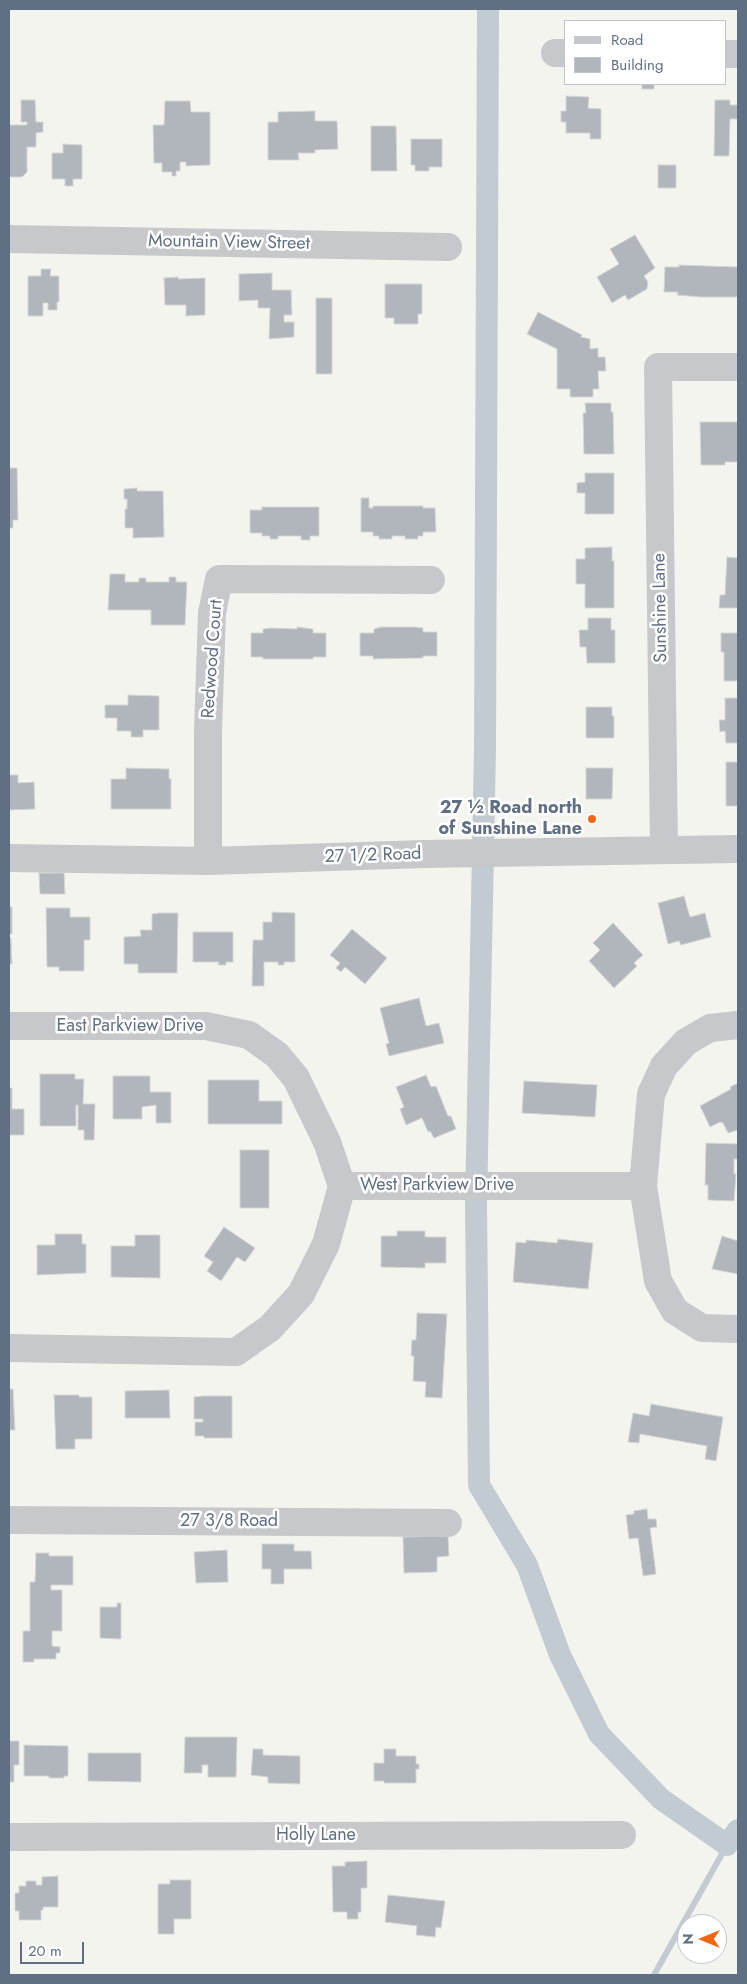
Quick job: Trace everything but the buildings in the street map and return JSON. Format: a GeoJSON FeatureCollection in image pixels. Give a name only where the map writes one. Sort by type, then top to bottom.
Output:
{"type":"FeatureCollection","features":[{"type":"Feature","properties":{"kind":"street","name":"Mountain View Street"},"geometry":{"type":"LineString","coordinates":[[9,239],[448,247]]}},
{"type":"Feature","properties":{"kind":"street","name":"Sunshine Lane"},"geometry":{"type":"LineString","coordinates":[[664,850],[658,367],[738,367]]}},
{"type":"Feature","properties":{"kind":"street","name":"Redwood Court"},"geometry":{"type":"LineString","coordinates":[[208,861],[208,732],[212,614],[219,579],[431,580]]}},
{"type":"Feature","properties":{"kind":"street","name":"27 1/2 Road"},"geometry":{"type":"LineString","coordinates":[[9,858],[208,861],[424,854],[738,849]]}},
{"type":"Feature","properties":{"kind":"street"},"geometry":{"type":"LineString","coordinates":[[738,1025],[710,1028],[686,1042],[664,1066],[651,1094],[643,1186],[658,1281],[674,1311],[702,1328],[738,1329]]}},
{"type":"Feature","properties":{"kind":"street","name":"East Parkview Drive"},"geometry":{"type":"LineString","coordinates":[[9,1026],[206,1026],[249,1035],[277,1055],[296,1078],[327,1142],[342,1186]]}},
{"type":"Feature","properties":{"kind":"street","name":"West Parkview Drive"},"geometry":{"type":"LineString","coordinates":[[9,1348],[236,1352],[270,1328],[301,1294],[326,1244],[342,1186],[643,1186]]}},
{"type":"Feature","properties":{"kind":"street","name":"27 3/8 Road"},"geometry":{"type":"LineString","coordinates":[[9,1520],[448,1523]]}},
{"type":"Feature","properties":{"kind":"street","name":"Holly Lane"},"geometry":{"type":"LineString","coordinates":[[9,1837],[622,1835]]}},
{"type":"Feature","properties":{"kind":"waterway"},"geometry":{"type":"LineString","coordinates":[[488,9],[485,748],[476,1205],[479,1485],[527,1565],[560,1655],[599,1734],[661,1799],[727,1845],[738,1830]]}},
{"type":"Feature","properties":{"kind":"waterway"},"geometry":{"type":"LineString","coordinates":[[654,1975],[727,1845]]}},
{"type":"Feature","properties":{"kind":"place","name":"27 ½ Road north of Sunshine Lane"},"geometry":{"type":"Point","coordinates":[592,819]}}]}
